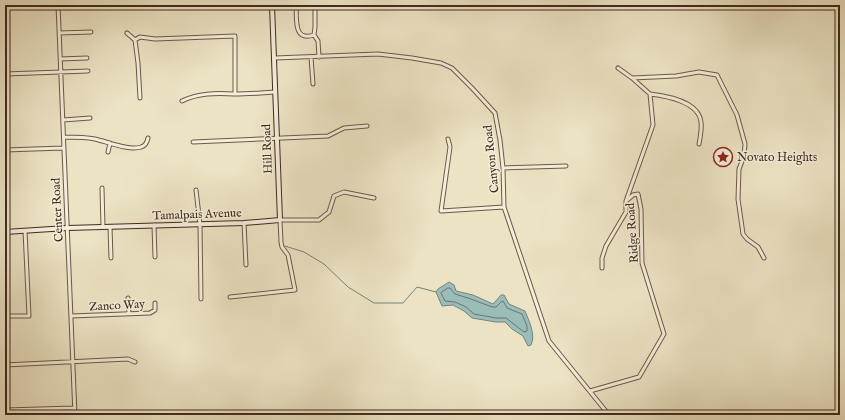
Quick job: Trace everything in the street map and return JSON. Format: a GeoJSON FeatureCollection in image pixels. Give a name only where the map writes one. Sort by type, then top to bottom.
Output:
{"type":"FeatureCollection","features":[{"type":"Feature","properties":{"kind":"street","name":"Center Road"},"geometry":{"type":"LineString","coordinates":[[58,5],[75,415]]}},
{"type":"Feature","properties":{"kind":"street","name":"Hill Road"},"geometry":{"type":"LineString","coordinates":[[230,297],[294,290],[288,255],[281,242],[272,5]]}},
{"type":"Feature","properties":{"kind":"street"},"geometry":{"type":"LineString","coordinates":[[296,5],[299,34],[303,36],[314,36]]}},
{"type":"Feature","properties":{"kind":"street"},"geometry":{"type":"LineString","coordinates":[[315,5],[314,36],[318,41],[319,57]]}},
{"type":"Feature","properties":{"kind":"street"},"geometry":{"type":"LineString","coordinates":[[59,33],[91,32]]}},
{"type":"Feature","properties":{"kind":"street"},"geometry":{"type":"LineString","coordinates":[[127,33],[135,40],[140,98]]}},
{"type":"Feature","properties":{"kind":"street"},"geometry":{"type":"LineString","coordinates":[[135,40],[140,37],[155,39],[235,36],[235,94]]}},
{"type":"Feature","properties":{"kind":"street","name":"Canyon Road"},"geometry":{"type":"LineString","coordinates":[[275,58],[378,54],[441,63],[452,68],[495,113],[503,168],[504,207],[549,341],[609,415]]}},
{"type":"Feature","properties":{"kind":"street"},"geometry":{"type":"LineString","coordinates":[[311,57],[313,84]]}},
{"type":"Feature","properties":{"kind":"street"},"geometry":{"type":"LineString","coordinates":[[60,59],[87,58]]}},
{"type":"Feature","properties":{"kind":"street"},"geometry":{"type":"LineString","coordinates":[[618,68],[650,94],[668,98],[693,107],[698,112],[701,123],[699,144]]}},
{"type":"Feature","properties":{"kind":"street"},"geometry":{"type":"LineString","coordinates":[[5,74],[88,71]]}},
{"type":"Feature","properties":{"kind":"street"},"geometry":{"type":"LineString","coordinates":[[632,78],[676,76],[700,72],[717,75],[737,115],[745,144],[744,156],[739,169],[738,199],[743,234],[758,247],[764,258]]}},
{"type":"Feature","properties":{"kind":"street"},"geometry":{"type":"LineString","coordinates":[[182,101],[188,98],[212,93],[235,94],[276,92]]}},
{"type":"Feature","properties":{"kind":"street","name":"Ridge Road"},"geometry":{"type":"LineString","coordinates":[[626,201],[653,125],[650,94]]}},
{"type":"Feature","properties":{"kind":"street"},"geometry":{"type":"LineString","coordinates":[[63,120],[90,118]]}},
{"type":"Feature","properties":{"kind":"street"},"geometry":{"type":"LineString","coordinates":[[193,142],[328,136],[344,128],[367,126]]}},
{"type":"Feature","properties":{"kind":"street"},"geometry":{"type":"LineString","coordinates":[[64,138],[82,137],[133,148],[142,147],[147,143],[148,138]]}},
{"type":"Feature","properties":{"kind":"street"},"geometry":{"type":"LineString","coordinates":[[448,139],[450,147],[441,211],[504,207]]}},
{"type":"Feature","properties":{"kind":"street"},"geometry":{"type":"LineString","coordinates":[[108,152],[110,143]]}},
{"type":"Feature","properties":{"kind":"street"},"geometry":{"type":"LineString","coordinates":[[5,150],[63,148]]}},
{"type":"Feature","properties":{"kind":"street"},"geometry":{"type":"LineString","coordinates":[[503,168],[566,166]]}},
{"type":"Feature","properties":{"kind":"street"},"geometry":{"type":"LineString","coordinates":[[102,188],[103,227]]}},
{"type":"Feature","properties":{"kind":"street"},"geometry":{"type":"LineString","coordinates":[[196,190],[200,224],[201,299]]}},
{"type":"Feature","properties":{"kind":"street","name":"Tamalpais Avenue"},"geometry":{"type":"LineString","coordinates":[[5,232],[67,228],[244,223],[280,220],[319,220],[329,212],[334,196],[344,192],[374,198]]}},
{"type":"Feature","properties":{"kind":"street","name":"Ridge Road"},"geometry":{"type":"LineString","coordinates":[[590,390],[639,377],[664,334],[642,263],[641,209],[638,194],[633,195],[626,201]]}},
{"type":"Feature","properties":{"kind":"street"},"geometry":{"type":"LineString","coordinates":[[602,268],[602,258],[606,246],[626,212],[626,201]]}},
{"type":"Feature","properties":{"kind":"street"},"geometry":{"type":"LineString","coordinates":[[244,223],[246,265]]}},
{"type":"Feature","properties":{"kind":"street"},"geometry":{"type":"LineString","coordinates":[[154,225],[155,257]]}},
{"type":"Feature","properties":{"kind":"street"},"geometry":{"type":"LineString","coordinates":[[110,227],[111,258]]}},
{"type":"Feature","properties":{"kind":"street"},"geometry":{"type":"LineString","coordinates":[[5,316],[29,316],[25,231]]}},
{"type":"Feature","properties":{"kind":"street"},"geometry":{"type":"LineString","coordinates":[[128,298],[129,314]]}},
{"type":"Feature","properties":{"kind":"street","name":"Zanco Way"},"geometry":{"type":"LineString","coordinates":[[71,316],[150,313],[155,310],[155,303]]}},
{"type":"Feature","properties":{"kind":"street"},"geometry":{"type":"LineString","coordinates":[[5,365],[128,360],[135,362]]}},
{"type":"Feature","properties":{"kind":"street"},"geometry":{"type":"LineString","coordinates":[[5,410],[74,408]]}},
{"type":"Feature","properties":{"kind":"street"},"geometry":{"type":"LineString","coordinates":[[141,415],[146,413]]}},
{"type":"Feature","properties":{"kind":"water"},"geometry":{"type":"Polygon","coordinates":[[[449,282],[454,285],[456,291],[473,295],[493,304],[501,295],[504,295],[509,304],[525,311],[533,337],[531,345],[528,346],[523,336],[512,329],[505,322],[472,318],[464,311],[453,305],[442,306],[436,292],[449,282]]]}},
{"type":"Feature","properties":{"kind":"waterway"},"geometry":{"type":"LineString","coordinates":[[285,246],[304,252],[324,264],[348,287],[374,303],[403,303],[417,287],[436,292]]}},
{"type":"Feature","properties":{"kind":"place","name":"Novato Heights"},"geometry":{"type":"Point","coordinates":[723,157]}}]}
